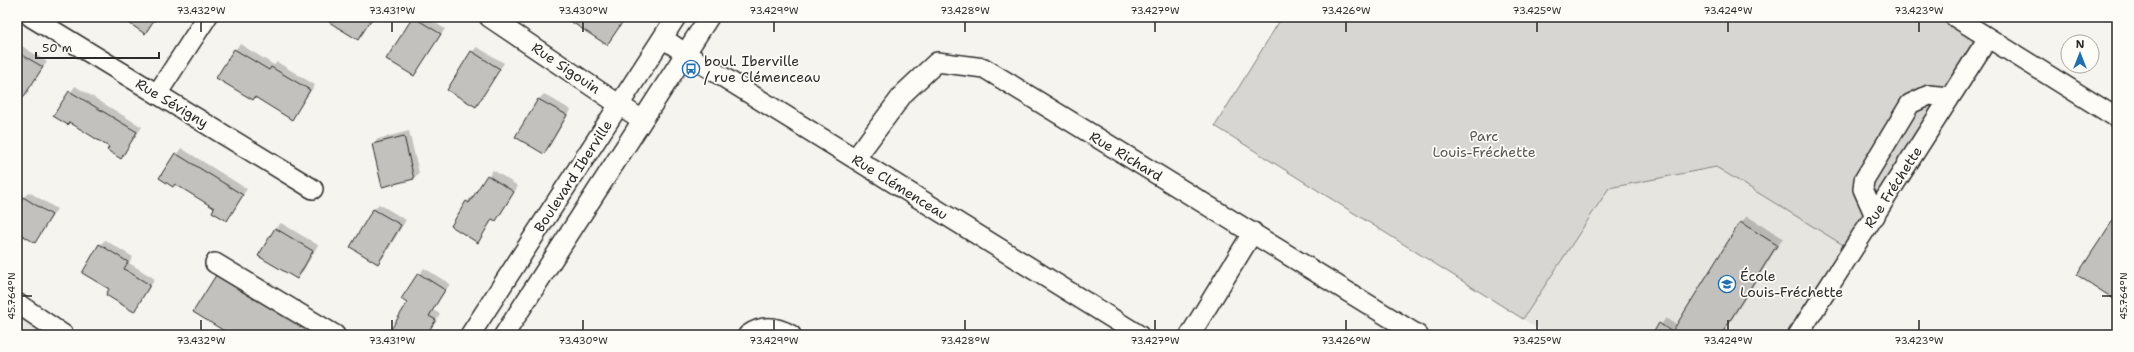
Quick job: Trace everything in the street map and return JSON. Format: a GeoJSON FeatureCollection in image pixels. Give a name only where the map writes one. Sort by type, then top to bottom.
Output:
{"type":"FeatureCollection","features":[{"type":"Feature","properties":{"kind":"street","name":"Rue Sévigny"},"geometry":{"type":"LineString","coordinates":[[31,17],[313,188]]}},
{"type":"Feature","properties":{"kind":"street"},"geometry":{"type":"LineString","coordinates":[[157,94],[207,17]]}},
{"type":"Feature","properties":{"kind":"street","name":"Rue Sigouin"},"geometry":{"type":"LineString","coordinates":[[489,17],[642,120]]}},
{"type":"Feature","properties":{"kind":"street","name":"Boulevard Iberville"},"geometry":{"type":"LineString","coordinates":[[470,335],[676,17]]}},
{"type":"Feature","properties":{"kind":"street","name":"Boulevard Iberville"},"geometry":{"type":"LineString","coordinates":[[504,335],[709,17]]}},
{"type":"Feature","properties":{"kind":"street"},"geometry":{"type":"LineString","coordinates":[[1955,17],[2117,118]]}},
{"type":"Feature","properties":{"kind":"street","name":"Rue Clémenceau"},"geometry":{"type":"LineString","coordinates":[[663,38],[686,54],[1139,335]]}},
{"type":"Feature","properties":{"kind":"street","name":"Rue Fréchette"},"geometry":{"type":"LineString","coordinates":[[1798,335],[1988,38]]}},
{"type":"Feature","properties":{"kind":"street","name":"Rue Richard"},"geometry":{"type":"LineString","coordinates":[[855,159],[904,93],[937,62],[984,68],[1253,232],[1418,335]]}},
{"type":"Feature","properties":{"kind":"street"},"geometry":{"type":"LineString","coordinates":[[1874,216],[1863,189],[1864,180],[1910,104],[1929,95],[1950,98]]}},
{"type":"Feature","properties":{"kind":"street"},"geometry":{"type":"LineString","coordinates":[[1190,335],[1253,232]]}},
{"type":"Feature","properties":{"kind":"street"},"geometry":{"type":"LineString","coordinates":[[215,263],[335,335]]}},
{"type":"Feature","properties":{"kind":"street"},"geometry":{"type":"LineString","coordinates":[[17,304],[64,335]]}},
{"type":"Feature","properties":{"kind":"street"},"geometry":{"type":"LineString","coordinates":[[748,335],[763,327],[781,329],[791,335]]}},
{"type":"Feature","properties":{"kind":"shaded area"},"geometry":{"type":"Polygon","coordinates":[[[1716,167],[1853,251],[1798,335],[1547,335],[1523,319],[1609,188],[1716,167]]]}},
{"type":"Feature","properties":{"kind":"shaded area"},"geometry":{"type":"Polygon","coordinates":[[[17,304],[64,335],[17,335],[17,304]]]}},
{"type":"Feature","properties":{"kind":"green space","name":"Parc Louis-Fréchette"},"geometry":{"type":"Polygon","coordinates":[[[1282,17],[1955,17],[1988,38],[1853,251],[1716,167],[1609,188],[1523,319],[1215,126],[1282,17]]]}},
{"type":"Feature","properties":{"kind":"building"},"geometry":{"type":"Polygon","coordinates":[[[120,17],[156,17],[145,34],[120,17]]]}},
{"type":"Feature","properties":{"kind":"building"},"geometry":{"type":"Polygon","coordinates":[[[332,17],[373,17],[358,40],[329,22],[332,17]]]}},
{"type":"Feature","properties":{"kind":"building"},"geometry":{"type":"Polygon","coordinates":[[[413,17],[441,34],[414,76],[386,59],[413,17]]]}},
{"type":"Feature","properties":{"kind":"building"},"geometry":{"type":"Polygon","coordinates":[[[573,17],[626,17],[607,45],[570,21],[573,17]]]}},
{"type":"Feature","properties":{"kind":"building"},"geometry":{"type":"Polygon","coordinates":[[[234,49],[269,70],[271,67],[310,90],[292,120],[255,97],[253,100],[216,78],[234,49]]]}},
{"type":"Feature","properties":{"kind":"building"},"geometry":{"type":"Polygon","coordinates":[[[471,51],[500,69],[476,107],[447,90],[471,51]]]}},
{"type":"Feature","properties":{"kind":"building"},"geometry":{"type":"Polygon","coordinates":[[[17,52],[43,67],[23,98],[17,94],[17,52]]]}},
{"type":"Feature","properties":{"kind":"building"},"geometry":{"type":"Polygon","coordinates":[[[69,91],[137,132],[121,159],[107,150],[109,147],[69,122],[68,125],[53,116],[69,91]]]}},
{"type":"Feature","properties":{"kind":"building"},"geometry":{"type":"Polygon","coordinates":[[[538,99],[567,115],[544,154],[515,137],[538,99]]]}},
{"type":"Feature","properties":{"kind":"building"},"geometry":{"type":"Polygon","coordinates":[[[404,136],[414,179],[382,187],[372,144],[404,136]]]}},
{"type":"Feature","properties":{"kind":"building"},"geometry":{"type":"Polygon","coordinates":[[[175,153],[243,195],[227,221],[212,212],[214,208],[175,184],[173,187],[159,178],[175,153]]]}},
{"type":"Feature","properties":{"kind":"building"},"geometry":{"type":"Polygon","coordinates":[[[487,175],[514,192],[496,221],[492,219],[478,243],[451,226],[466,201],[469,203],[487,175]]]}},
{"type":"Feature","properties":{"kind":"building"},"geometry":{"type":"Polygon","coordinates":[[[23,197],[52,215],[35,243],[17,232],[17,203],[19,204],[23,197]]]}},
{"type":"Feature","properties":{"kind":"building"},"geometry":{"type":"Polygon","coordinates":[[[373,209],[401,225],[378,264],[350,247],[373,209]]]}},
{"type":"Feature","properties":{"kind":"building"},"geometry":{"type":"Polygon","coordinates":[[[2117,214],[2117,301],[2077,275],[2117,214]]]}},
{"type":"Feature","properties":{"kind":"building","name":"École Louis-Fréchette"},"geometry":{"type":"Polygon","coordinates":[[[1740,222],[1777,245],[1721,335],[1652,335],[1659,323],[1672,332],[1740,222]]]}},
{"type":"Feature","properties":{"kind":"building"},"geometry":{"type":"Polygon","coordinates":[[[275,228],[313,251],[297,279],[258,256],[275,228]]]}},
{"type":"Feature","properties":{"kind":"building"},"geometry":{"type":"Polygon","coordinates":[[[99,244],[128,262],[124,269],[150,285],[134,312],[106,295],[109,289],[82,273],[99,244]]]}},
{"type":"Feature","properties":{"kind":"building"},"geometry":{"type":"Polygon","coordinates":[[[218,272],[320,335],[231,335],[193,312],[218,272]]]}},
{"type":"Feature","properties":{"kind":"building"},"geometry":{"type":"Polygon","coordinates":[[[418,273],[445,290],[429,316],[436,320],[426,335],[397,335],[390,331],[407,303],[401,299],[418,273]]]}},
{"type":"Feature","properties":{"kind":"place","name":"boul. Iberville / rue Clémenceau"},"geometry":{"type":"Point","coordinates":[691,69]}},
{"type":"Feature","properties":{"kind":"place","name":"École Louis-Fréchette"},"geometry":{"type":"Point","coordinates":[1727,284]}}]}
